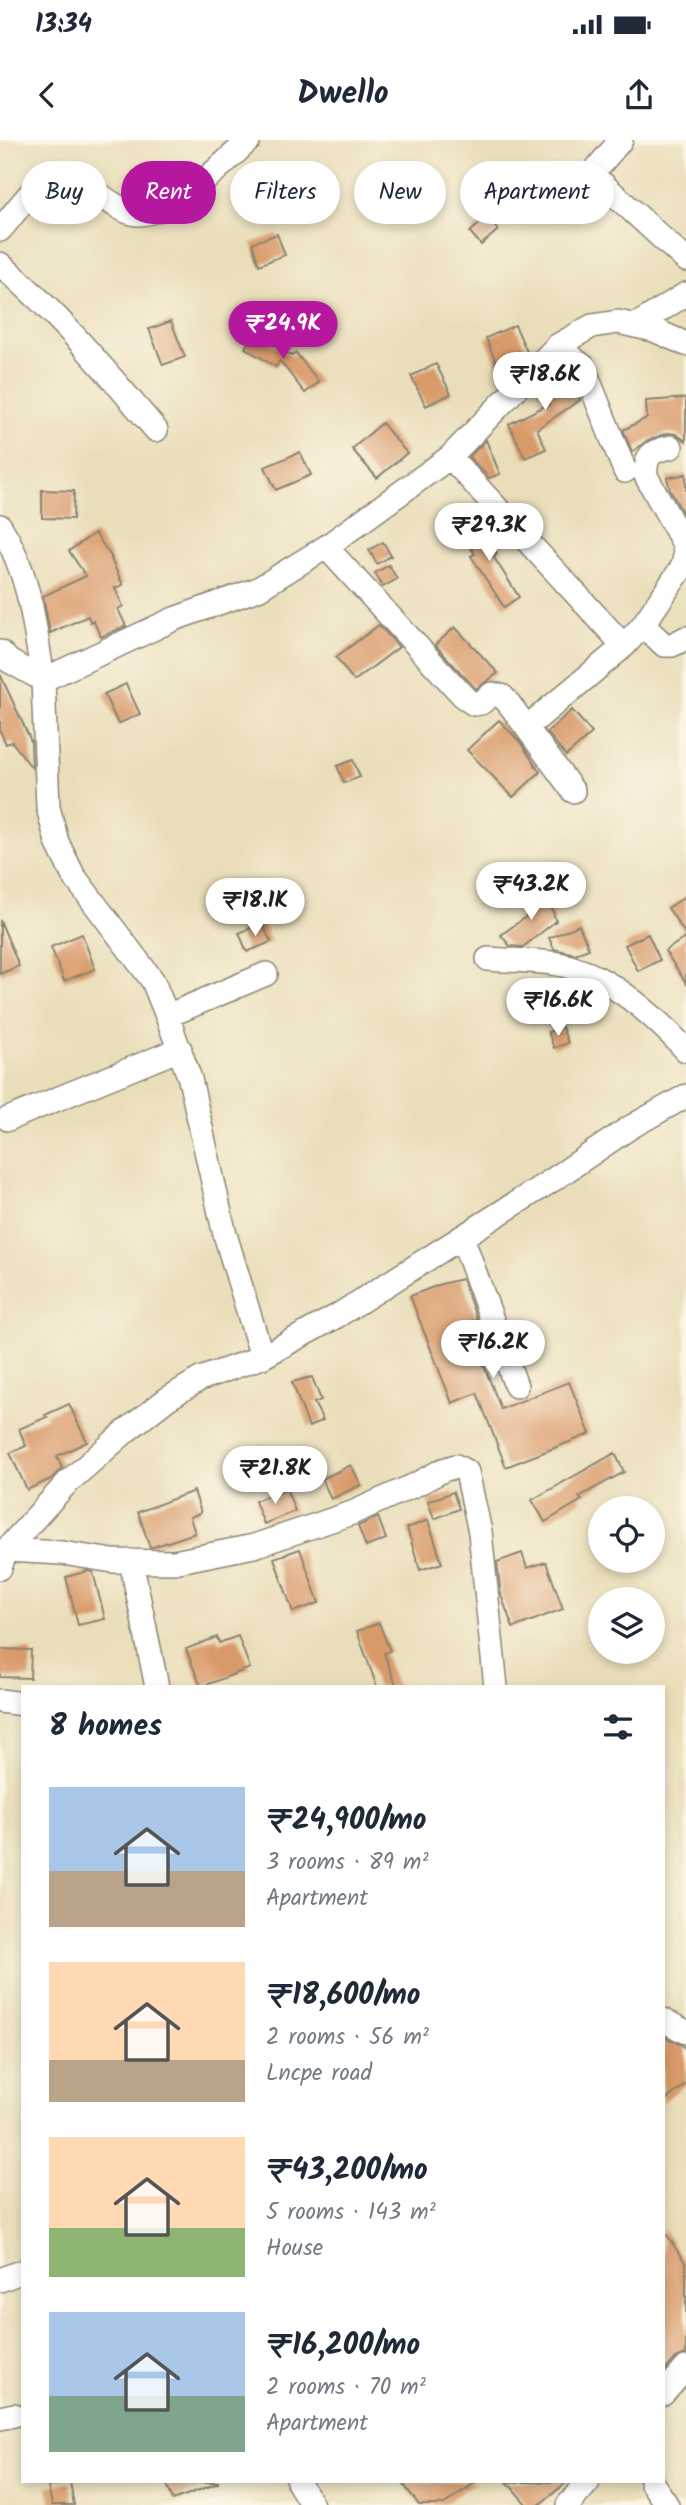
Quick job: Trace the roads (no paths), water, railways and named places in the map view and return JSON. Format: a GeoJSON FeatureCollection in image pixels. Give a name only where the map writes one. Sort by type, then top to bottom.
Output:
{"type":"FeatureCollection","features":[{"type":"Feature","properties":{"kind":"street"},"geometry":{"type":"LineString","coordinates":[[2,223],[45,180],[62,176],[82,183],[123,209],[136,214],[152,212],[173,202],[249,140]]}},
{"type":"Feature","properties":{"kind":"street"},"geometry":{"type":"LineString","coordinates":[[621,140],[592,174],[686,260]]}},
{"type":"Feature","properties":{"kind":"street"},"geometry":{"type":"LineString","coordinates":[[0,264],[38,296],[80,340],[156,429]]}},
{"type":"Feature","properties":{"kind":"street"},"geometry":{"type":"LineString","coordinates":[[635,326],[686,295]]}},
{"type":"Feature","properties":{"kind":"street"},"geometry":{"type":"LineString","coordinates":[[43,680],[174,619],[258,589],[326,547],[450,457],[557,346],[592,326],[618,322],[654,330],[686,344]]}},
{"type":"Feature","properties":{"kind":"street"},"geometry":{"type":"LineString","coordinates":[[557,346],[583,366],[625,471]]}},
{"type":"Feature","properties":{"kind":"street"},"geometry":{"type":"LineString","coordinates":[[527,727],[624,646],[643,625],[683,566],[684,544],[646,476],[646,464],[650,455],[657,450],[671,447]]}},
{"type":"Feature","properties":{"kind":"street"},"geometry":{"type":"LineString","coordinates":[[450,457],[624,646]]}},
{"type":"Feature","properties":{"kind":"street"},"geometry":{"type":"LineString","coordinates":[[0,526],[12,548],[32,607],[43,680],[48,807],[57,842],[73,875],[153,981],[167,1016],[190,1079],[224,1231],[262,1357]]}},
{"type":"Feature","properties":{"kind":"street"},"geometry":{"type":"LineString","coordinates":[[326,547],[465,698],[474,704],[481,703],[492,694],[502,696],[573,791]]}},
{"type":"Feature","properties":{"kind":"street"},"geometry":{"type":"LineString","coordinates":[[643,625],[664,645],[672,645],[686,638]]}},
{"type":"Feature","properties":{"kind":"street"},"geometry":{"type":"LineString","coordinates":[[0,652],[9,661],[43,680]]}},
{"type":"Feature","properties":{"kind":"street"},"geometry":{"type":"LineString","coordinates":[[488,959],[563,965],[606,983],[653,1015],[686,1050]]}},
{"type":"Feature","properties":{"kind":"street"},"geometry":{"type":"LineString","coordinates":[[167,1016],[266,974]]}},
{"type":"Feature","properties":{"kind":"street"},"geometry":{"type":"LineString","coordinates":[[8,1119],[180,1049]]}},
{"type":"Feature","properties":{"kind":"street"},"geometry":{"type":"LineString","coordinates":[[3,1559],[67,1483],[167,1399],[200,1379],[262,1357],[337,1316],[629,1128],[686,1096]]}},
{"type":"Feature","properties":{"kind":"street"},"geometry":{"type":"LineString","coordinates":[[462,1237],[516,1386]]}},
{"type":"Feature","properties":{"kind":"street"},"geometry":{"type":"LineString","coordinates":[[3,1559],[62,1553],[113,1561],[174,1562],[254,1546],[352,1513],[456,1466],[467,1472],[480,1532],[496,1685]]}},
{"type":"Feature","properties":{"kind":"street"},"geometry":{"type":"LineString","coordinates":[[131,1562],[158,1685]]}},
{"type":"Feature","properties":{"kind":"street"},"geometry":{"type":"LineString","coordinates":[[0,1701],[21,1704]]}},
{"type":"Feature","properties":{"kind":"street"},"geometry":{"type":"LineString","coordinates":[[665,2021],[686,2032]]}},
{"type":"Feature","properties":{"kind":"street"},"geometry":{"type":"LineString","coordinates":[[0,2280],[21,2273]]}},
{"type":"Feature","properties":{"kind":"street"},"geometry":{"type":"LineString","coordinates":[[665,2390],[686,2368]]}},
{"type":"Feature","properties":{"kind":"street"},"geometry":{"type":"LineString","coordinates":[[299,2483],[312,2505]]}},
{"type":"Feature","properties":{"kind":"street"},"geometry":{"type":"LineString","coordinates":[[568,2505],[587,2483]]}},
{"type":"Feature","properties":{"kind":"street"},"geometry":{"type":"LineString","coordinates":[[652,2483],[667,2505]]}}]}
